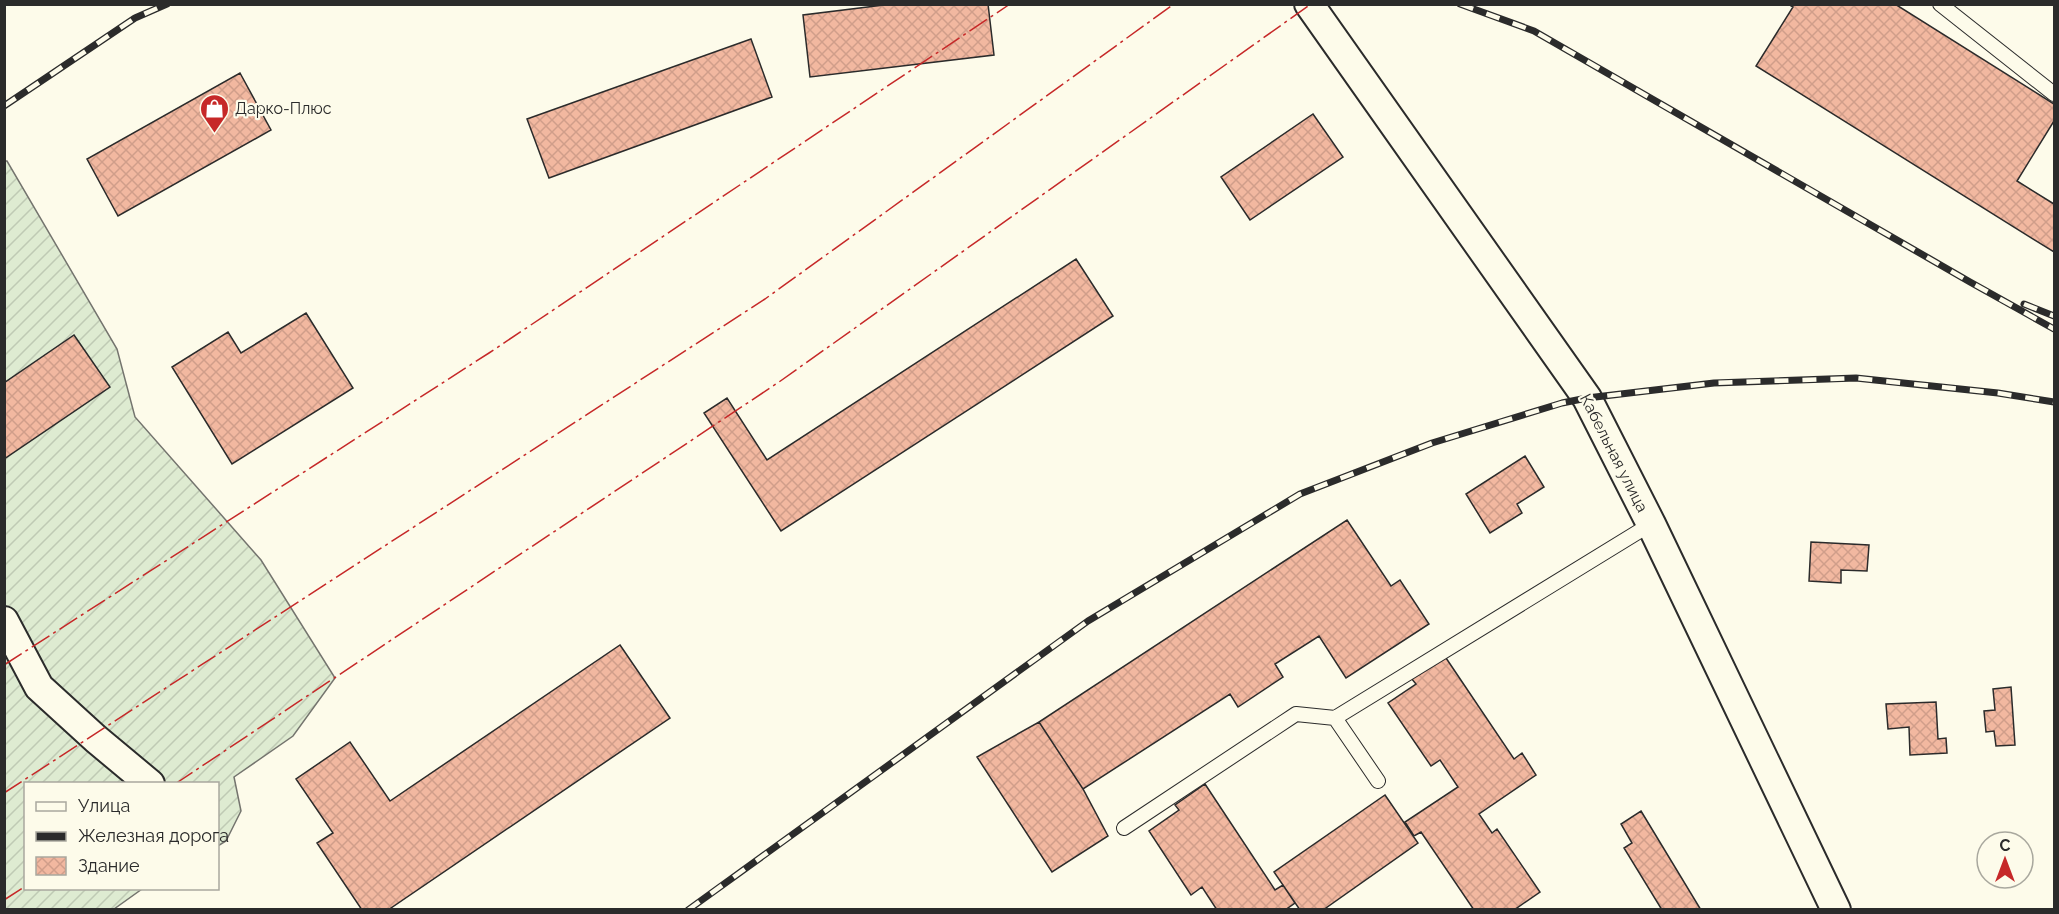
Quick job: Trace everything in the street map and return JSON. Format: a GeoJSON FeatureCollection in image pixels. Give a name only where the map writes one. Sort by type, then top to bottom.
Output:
{"type":"FeatureCollection","features":[{"type":"Feature","properties":{"kind":"street","name":"Кабельная улица"},"geometry":{"type":"LineString","coordinates":[[1309,4],[1587,398],[1651,524],[1836,909]]}},
{"type":"Feature","properties":{"kind":"street"},"geometry":{"type":"LineString","coordinates":[[4,621],[39,687],[96,739],[149,782]]}},
{"type":"Feature","properties":{"kind":"lane"},"geometry":{"type":"LineString","coordinates":[[1940,4],[2055,94]]}},
{"type":"Feature","properties":{"kind":"lane"},"geometry":{"type":"LineString","coordinates":[[1124,828],[1296,714],[1335,718],[1651,524]]}},
{"type":"Feature","properties":{"kind":"lane"},"geometry":{"type":"LineString","coordinates":[[1335,718],[1378,781]]}},
{"type":"Feature","properties":{"kind":"green space"},"geometry":{"type":"Polygon","coordinates":[[[4,161],[7,161],[117,349],[135,417],[261,560],[335,678],[293,736],[234,777],[241,811],[226,841],[219,845],[219,782],[24,782],[24,890],[141,890],[114,909],[5,909],[4,161]]]}},
{"type":"Feature","properties":{"kind":"building"},"geometry":{"type":"Polygon","coordinates":[[[892,4],[988,4],[994,55],[810,77],[803,15],[892,4]]]}},
{"type":"Feature","properties":{"kind":"building"},"geometry":{"type":"Polygon","coordinates":[[[1788,4],[1895,4],[2054,104],[2054,121],[2017,181],[2054,204],[2054,252],[1756,66],[1793,7],[1788,4]]]}},
{"type":"Feature","properties":{"kind":"building"},"geometry":{"type":"Polygon","coordinates":[[[751,39],[772,97],[549,178],[527,119],[751,39]]]}},
{"type":"Feature","properties":{"kind":"building"},"geometry":{"type":"Polygon","coordinates":[[[240,73],[271,130],[118,216],[87,159],[240,73]]]}},
{"type":"Feature","properties":{"kind":"building"},"geometry":{"type":"Polygon","coordinates":[[[1313,114],[1343,157],[1250,220],[1221,177],[1313,114]]]}},
{"type":"Feature","properties":{"kind":"building"},"geometry":{"type":"Polygon","coordinates":[[[1076,259],[1113,316],[781,531],[704,413],[727,398],[767,460],[1076,259]]]}},
{"type":"Feature","properties":{"kind":"building"},"geometry":{"type":"Polygon","coordinates":[[[306,313],[353,388],[232,464],[172,367],[228,332],[241,353],[306,313]]]}},
{"type":"Feature","properties":{"kind":"building"},"geometry":{"type":"Polygon","coordinates":[[[74,335],[110,387],[4,459],[4,383],[74,335]]]}},
{"type":"Feature","properties":{"kind":"building"},"geometry":{"type":"Polygon","coordinates":[[[1525,456],[1544,487],[1517,504],[1522,513],[1490,533],[1466,494],[1525,456]]]}},
{"type":"Feature","properties":{"kind":"building"},"geometry":{"type":"Polygon","coordinates":[[[1347,520],[1391,586],[1400,580],[1429,624],[1346,678],[1319,636],[1275,664],[1283,677],[1238,707],[1230,694],[1083,789],[1039,722],[1347,520]]]}},
{"type":"Feature","properties":{"kind":"building"},"geometry":{"type":"Polygon","coordinates":[[[1811,542],[1869,545],[1867,571],[1841,570],[1841,583],[1809,581],[1811,542]]]}},
{"type":"Feature","properties":{"kind":"building"},"geometry":{"type":"Polygon","coordinates":[[[620,645],[670,718],[388,910],[362,910],[317,843],[333,833],[296,779],[350,742],[390,801],[620,645]]]}},
{"type":"Feature","properties":{"kind":"building"},"geometry":{"type":"Polygon","coordinates":[[[1444,655],[1514,759],[1522,753],[1536,775],[1479,814],[1492,833],[1497,829],[1540,892],[1514,910],[1474,910],[1421,832],[1414,836],[1405,822],[1458,787],[1440,760],[1431,766],[1388,703],[1416,684],[1411,678],[1444,655]]]}},
{"type":"Feature","properties":{"kind":"building"},"geometry":{"type":"Polygon","coordinates":[[[2011,687],[2015,745],[1996,746],[1994,731],[1986,732],[1984,711],[1995,710],[1993,689],[2011,687]]]}},
{"type":"Feature","properties":{"kind":"building"},"geometry":{"type":"Polygon","coordinates":[[[1936,702],[1938,739],[1946,738],[1947,753],[1910,755],[1909,727],[1888,729],[1886,704],[1936,702]]]}},
{"type":"Feature","properties":{"kind":"building"},"geometry":{"type":"Polygon","coordinates":[[[1039,722],[1083,789],[1108,836],[1052,872],[977,757],[1039,722]]]}},
{"type":"Feature","properties":{"kind":"building"},"geometry":{"type":"Polygon","coordinates":[[[1205,784],[1275,890],[1283,885],[1295,903],[1285,910],[1217,910],[1202,887],[1191,895],[1149,831],[1179,810],[1175,805],[1205,784]]]}},
{"type":"Feature","properties":{"kind":"building"},"geometry":{"type":"Polygon","coordinates":[[[1385,795],[1418,843],[1323,910],[1300,910],[1274,872],[1385,795]]]}},
{"type":"Feature","properties":{"kind":"building"},"geometry":{"type":"Polygon","coordinates":[[[1641,811],[1701,910],[1662,910],[1624,848],[1632,843],[1621,824],[1641,811]]]}},
{"type":"Feature","properties":{"kind":"railway"},"geometry":{"type":"LineString","coordinates":[[4,106],[135,18],[167,4]]}},
{"type":"Feature","properties":{"kind":"railway"},"geometry":{"type":"LineString","coordinates":[[1460,4],[1534,31],[2054,329]]}},
{"type":"Feature","properties":{"kind":"railway"},"geometry":{"type":"LineString","coordinates":[[2024,304],[2054,316]]}},
{"type":"Feature","properties":{"kind":"railway"},"geometry":{"type":"LineString","coordinates":[[688,910],[1088,621],[1300,494],[1432,443],[1562,403],[1714,383],[1856,378],[1998,393],[2054,402]]}},
{"type":"Feature","properties":{"kind":"power"},"geometry":{"type":"LineString","coordinates":[[4,665],[489,353],[1010,4]]}},
{"type":"Feature","properties":{"kind":"power"},"geometry":{"type":"LineString","coordinates":[[4,793],[765,299],[1174,4]]}},
{"type":"Feature","properties":{"kind":"power"},"geometry":{"type":"LineString","coordinates":[[178,782],[779,382],[1311,4]]}},
{"type":"Feature","properties":{"kind":"power"},"geometry":{"type":"LineString","coordinates":[[4,900],[24,887]]}},
{"type":"Feature","properties":{"kind":"place","name":"Дарко-Плюс"},"geometry":{"type":"Point","coordinates":[214,134]}}]}
